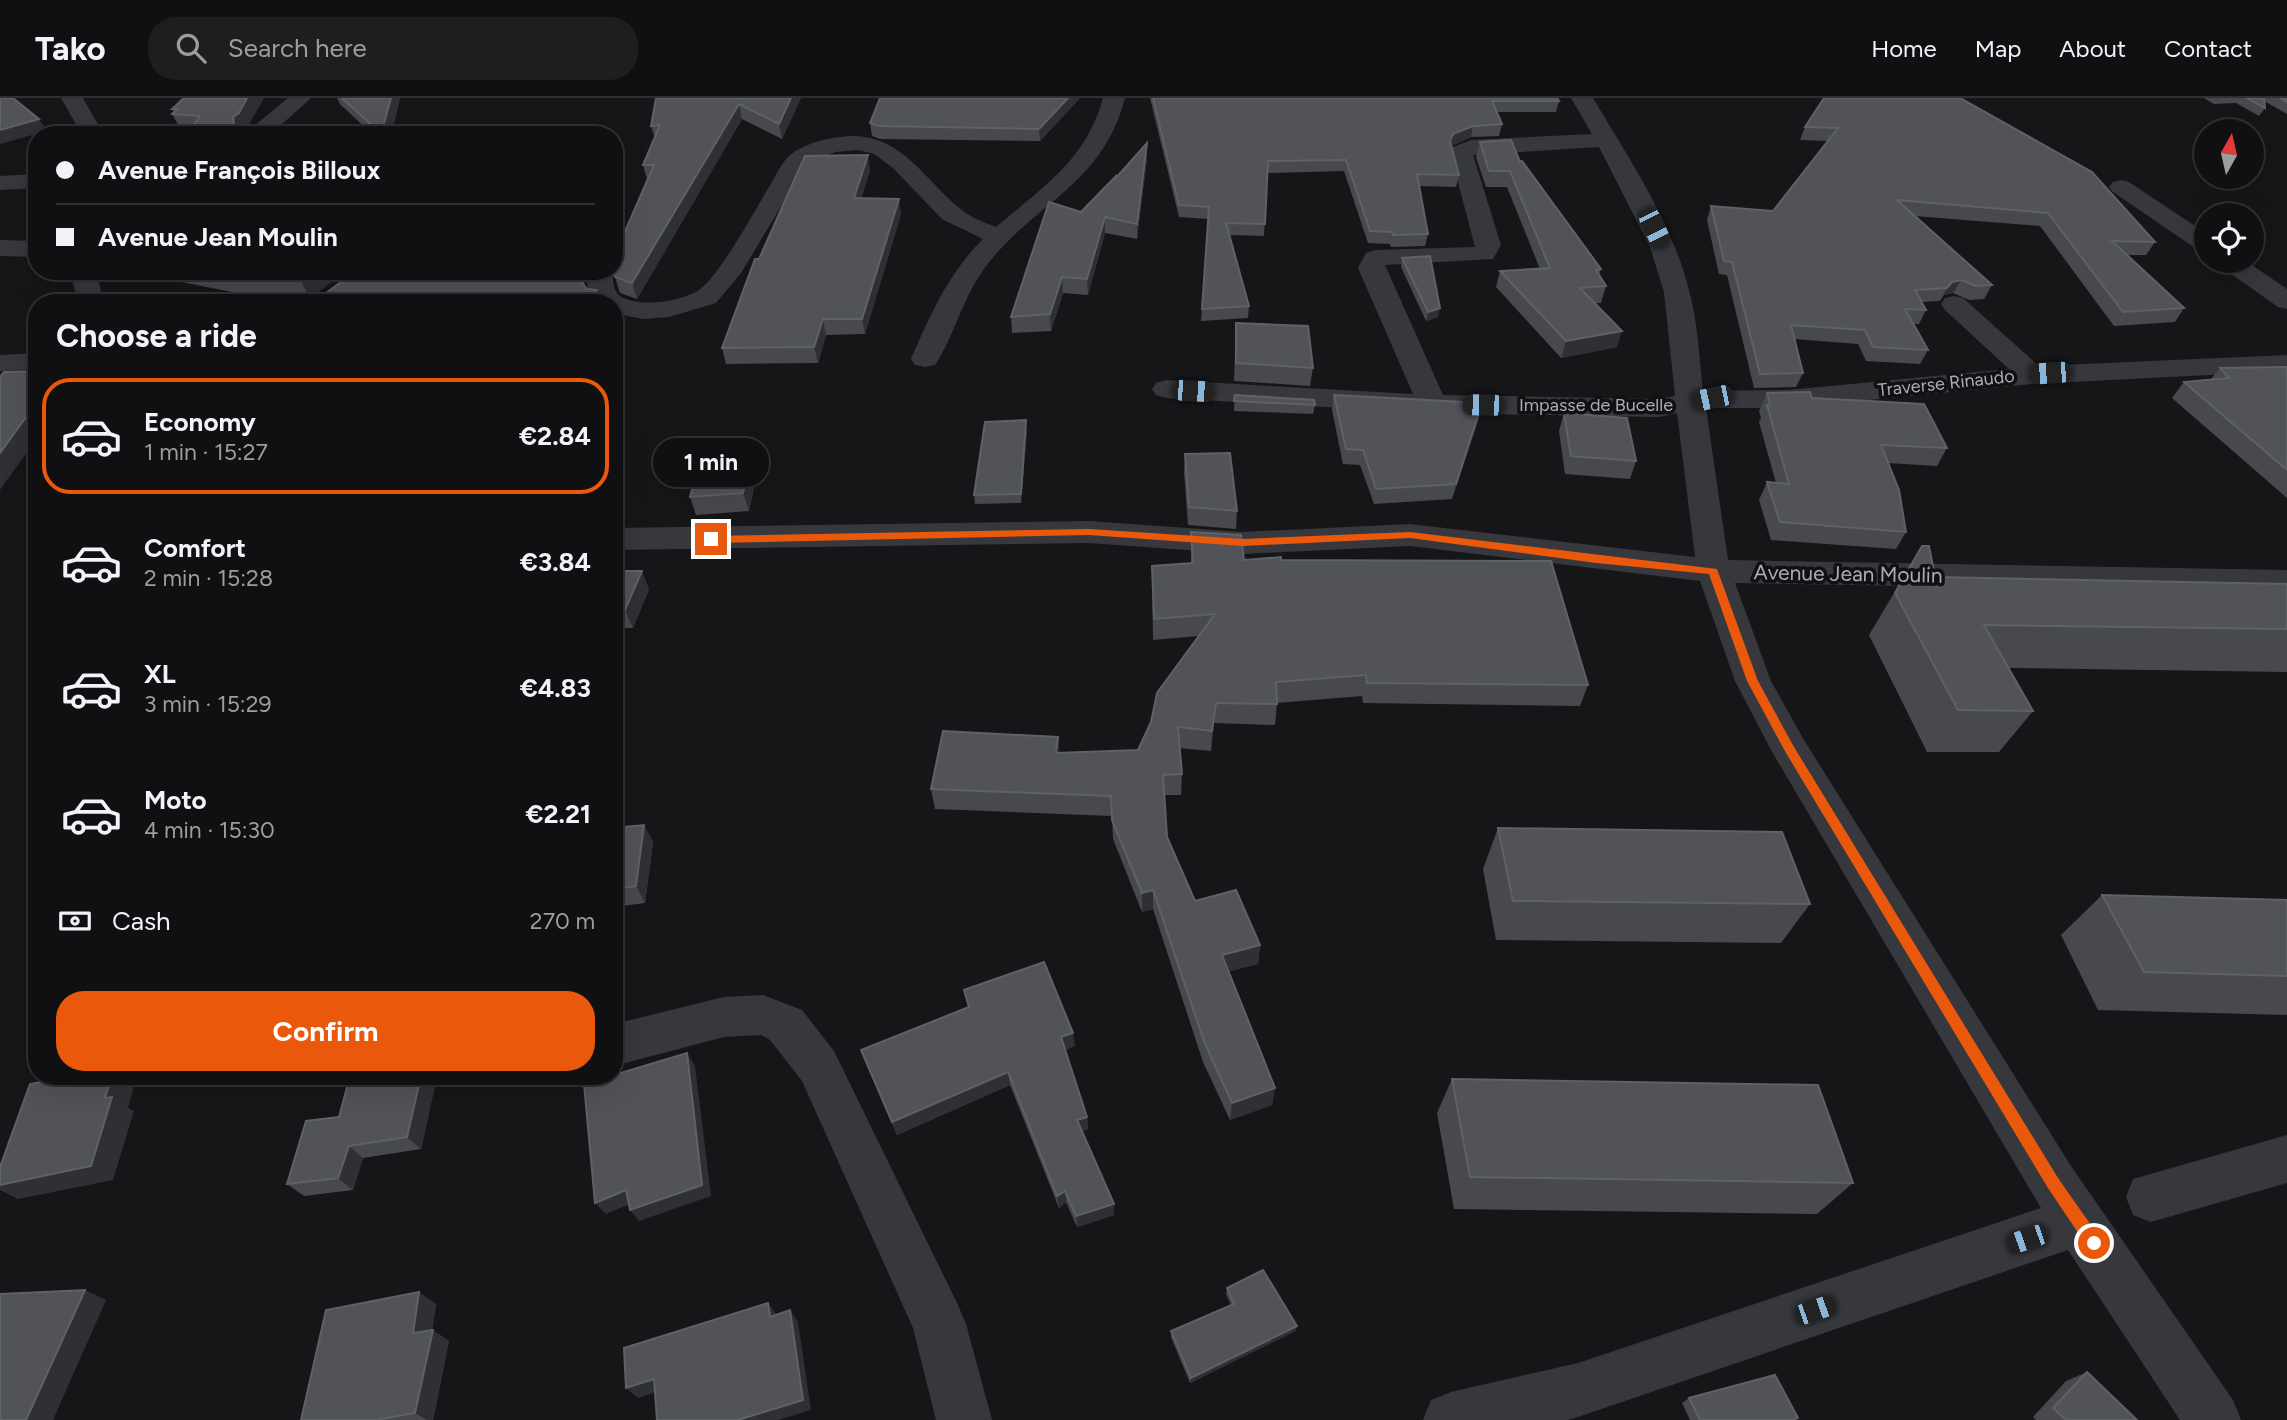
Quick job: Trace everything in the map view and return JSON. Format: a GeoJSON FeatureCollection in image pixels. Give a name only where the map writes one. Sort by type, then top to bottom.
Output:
{"type":"FeatureCollection","features":[{"type":"Feature","properties":{"kind":"street"},"geometry":{"type":"LineString","coordinates":[[72,98],[88,126]]}},
{"type":"Feature","properties":{"kind":"street"},"geometry":{"type":"LineString","coordinates":[[269,126],[300,98]]}},
{"type":"Feature","properties":{"kind":"street"},"geometry":{"type":"LineString","coordinates":[[925,359],[960,285],[999,237],[1069,178],[1104,133],[1114,98]]}},
{"type":"Feature","properties":{"kind":"street"},"geometry":{"type":"LineString","coordinates":[[1582,98],[1663,247],[1677,292],[1706,533],[1723,605],[1753,681],[1790,750],[2045,1171],[2213,1420]]}},
{"type":"Feature","properties":{"kind":"street"},"geometry":{"type":"LineString","coordinates":[[1432,404],[1371,268],[1375,258],[1484,254],[1488,245],[1461,152],[1471,147],[1606,140]]}},
{"type":"Feature","properties":{"kind":"street"},"geometry":{"type":"LineString","coordinates":[[623,306],[643,311],[670,309],[707,297],[728,273],[797,161],[827,146],[860,144],[886,152],[952,215],[968,225],[999,237]]}},
{"type":"Feature","properties":{"kind":"street"},"geometry":{"type":"LineString","coordinates":[[0,183],[28,181]]}},
{"type":"Feature","properties":{"kind":"street"},"geometry":{"type":"LineString","coordinates":[[2121,187],[2194,236]]}},
{"type":"Feature","properties":{"kind":"street"},"geometry":{"type":"LineString","coordinates":[[0,248],[28,249]]}},
{"type":"Feature","properties":{"kind":"street"},"geometry":{"type":"LineString","coordinates":[[2246,273],[2287,301]]}},
{"type":"Feature","properties":{"kind":"street"},"geometry":{"type":"LineString","coordinates":[[1954,304],[2032,375]]}},
{"type":"Feature","properties":{"kind":"street"},"geometry":{"type":"LineString","coordinates":[[0,363],[28,361]]}},
{"type":"Feature","properties":{"kind":"street","name":"Traverse Rinaudo"},"geometry":{"type":"LineString","coordinates":[[1690,403],[1712,398],[1788,399],[2032,375],[2287,363]]}},
{"type":"Feature","properties":{"kind":"street","name":"Impasse de Bucelle"},"geometry":{"type":"LineString","coordinates":[[1166,389],[1432,404],[1659,408],[1690,403]]}},
{"type":"Feature","properties":{"kind":"street","name":"Avenue Jean Moulin"},"geometry":{"type":"LineString","coordinates":[[623,539],[1089,532],[1243,543],[1410,535],[1714,571],[2287,581]]}},
{"type":"Feature","properties":{"kind":"street"},"geometry":{"type":"LineString","coordinates":[[623,1043],[724,1017],[763,1015],[786,1025],[818,1066],[939,1324],[964,1420]]}},
{"type":"Feature","properties":{"kind":"street"},"geometry":{"type":"LineString","coordinates":[[2151,1197],[2287,1159]]}},
{"type":"Feature","properties":{"kind":"street"},"geometry":{"type":"LineString","coordinates":[[1451,1420],[1578,1390],[2080,1221]]}},
{"type":"Feature","properties":{"kind":"building"},"geometry":{"type":"Polygon","coordinates":[[[0,98],[13,98],[39,119],[0,130],[0,98]]]}},
{"type":"Feature","properties":{"kind":"building"},"geometry":{"type":"Polygon","coordinates":[[[184,98],[247,98],[239,113],[233,117],[232,126],[193,126],[200,116],[172,114],[178,109],[172,109],[184,98]]]}},
{"type":"Feature","properties":{"kind":"building"},"geometry":{"type":"Polygon","coordinates":[[[342,98],[391,98],[383,126],[372,126],[342,98]]]}},
{"type":"Feature","properties":{"kind":"building"},"geometry":{"type":"Polygon","coordinates":[[[656,98],[791,98],[779,124],[739,104],[632,283],[623,280],[623,236],[654,165],[643,165],[660,125],[651,126],[656,98]]]}},
{"type":"Feature","properties":{"kind":"building"},"geometry":{"type":"Polygon","coordinates":[[[880,98],[1068,98],[1039,129],[878,126],[870,123],[880,98]]]}},
{"type":"Feature","properties":{"kind":"building"},"geometry":{"type":"Polygon","coordinates":[[[1153,98],[1557,98],[1559,101],[1492,101],[1502,124],[1473,126],[1453,134],[1450,141],[1459,175],[1417,174],[1428,234],[1393,235],[1392,232],[1370,231],[1346,160],[1268,161],[1265,224],[1226,223],[1249,306],[1202,309],[1209,207],[1179,205],[1153,98]]]}},
{"type":"Feature","properties":{"kind":"building"},"geometry":{"type":"Polygon","coordinates":[[[1824,98],[1960,98],[2092,172],[2155,242],[2112,241],[2184,308],[2123,312],[2048,213],[1897,200],[1992,285],[1976,286],[1961,280],[1952,282],[1947,288],[1915,290],[1926,310],[1905,309],[1928,350],[1873,347],[1865,330],[1791,325],[1803,373],[1760,374],[1732,262],[1724,261],[1711,206],[1773,211],[1838,128],[1805,127],[1824,98]]]}},
{"type":"Feature","properties":{"kind":"building"},"geometry":{"type":"Polygon","coordinates":[[[2247,98],[2264,98],[2265,108],[2247,98]]]}},
{"type":"Feature","properties":{"kind":"building"},"geometry":{"type":"Polygon","coordinates":[[[1511,140],[1520,162],[1522,161],[1601,269],[1596,270],[1606,286],[1580,288],[1622,331],[1566,341],[1500,271],[1550,268],[1510,171],[1489,171],[1480,142],[1511,140]]]}},
{"type":"Feature","properties":{"kind":"building"},"geometry":{"type":"Polygon","coordinates":[[[1147,143],[1137,224],[1105,217],[1087,279],[1062,277],[1050,314],[1011,317],[1049,202],[1081,212],[1147,143]]]}},
{"type":"Feature","properties":{"kind":"building"},"geometry":{"type":"Polygon","coordinates":[[[868,155],[854,198],[899,199],[862,319],[823,319],[814,347],[722,348],[755,259],[759,259],[805,156],[868,155]]]}},
{"type":"Feature","properties":{"kind":"building"},"geometry":{"type":"Polygon","coordinates":[[[1430,256],[1440,308],[1428,312],[1402,258],[1430,256]]]}},
{"type":"Feature","properties":{"kind":"building"},"geometry":{"type":"Polygon","coordinates":[[[243,280],[302,280],[301,281],[243,280]]]}},
{"type":"Feature","properties":{"kind":"building"},"geometry":{"type":"Polygon","coordinates":[[[344,280],[580,280],[587,289],[597,290],[594,294],[325,294],[344,280]]]}},
{"type":"Feature","properties":{"kind":"building"},"geometry":{"type":"Polygon","coordinates":[[[1236,323],[1308,326],[1313,368],[1236,363],[1236,323]]]}},
{"type":"Feature","properties":{"kind":"building"},"geometry":{"type":"Polygon","coordinates":[[[2287,367],[2287,470],[2184,382],[2229,378],[2220,368],[2287,367]]]}},
{"type":"Feature","properties":{"kind":"building"},"geometry":{"type":"Polygon","coordinates":[[[28,371],[28,414],[0,453],[0,377],[4,372],[28,371]]]}},
{"type":"Feature","properties":{"kind":"building"},"geometry":{"type":"Polygon","coordinates":[[[1810,392],[1812,398],[1924,404],[1947,448],[1881,445],[1899,490],[1906,532],[1780,522],[1767,482],[1789,484],[1767,405],[1770,405],[1767,393],[1810,392]]]}},
{"type":"Feature","properties":{"kind":"building"},"geometry":{"type":"Polygon","coordinates":[[[1235,395],[1314,400],[1315,405],[1234,401],[1235,395]]]}},
{"type":"Feature","properties":{"kind":"building"},"geometry":{"type":"Polygon","coordinates":[[[1334,395],[1482,403],[1456,484],[1376,489],[1363,450],[1346,449],[1334,395]]]}},
{"type":"Feature","properties":{"kind":"building"},"geometry":{"type":"Polygon","coordinates":[[[1564,413],[1627,418],[1636,461],[1571,456],[1564,413]]]}},
{"type":"Feature","properties":{"kind":"building"},"geometry":{"type":"Polygon","coordinates":[[[1026,420],[1021,494],[974,495],[985,422],[1026,420]]]}},
{"type":"Feature","properties":{"kind":"building"},"geometry":{"type":"Polygon","coordinates":[[[755,442],[743,493],[690,497],[704,445],[755,442]]]}},
{"type":"Feature","properties":{"kind":"building"},"geometry":{"type":"Polygon","coordinates":[[[1230,453],[1237,511],[1189,507],[1185,454],[1230,453]]]}},
{"type":"Feature","properties":{"kind":"building"},"geometry":{"type":"Polygon","coordinates":[[[1191,532],[1241,535],[1244,560],[1281,557],[1281,560],[1551,561],[1588,685],[1367,683],[1366,675],[1276,682],[1277,704],[1216,703],[1212,731],[1178,727],[1182,774],[1163,775],[1167,837],[1195,901],[1236,890],[1260,945],[1222,955],[1275,1088],[1232,1103],[1205,1044],[1153,890],[1142,893],[1112,820],[1111,796],[931,789],[943,731],[1058,737],[1056,753],[1138,750],[1151,722],[1157,693],[1215,614],[1154,619],[1152,566],[1193,563],[1191,532]]]}},
{"type":"Feature","properties":{"kind":"building"},"geometry":{"type":"Polygon","coordinates":[[[1922,546],[1929,546],[1935,577],[2287,584],[2287,629],[1984,625],[2033,711],[1958,710],[1895,593],[1922,546]]]}},
{"type":"Feature","properties":{"kind":"building"},"geometry":{"type":"Polygon","coordinates":[[[623,571],[642,571],[625,610],[623,571]]]}},
{"type":"Feature","properties":{"kind":"building"},"geometry":{"type":"Polygon","coordinates":[[[644,825],[636,886],[623,888],[623,827],[644,825]]]}},
{"type":"Feature","properties":{"kind":"building"},"geometry":{"type":"Polygon","coordinates":[[[1498,828],[1782,832],[1810,904],[1513,901],[1498,828]]]}},
{"type":"Feature","properties":{"kind":"building"},"geometry":{"type":"Polygon","coordinates":[[[2102,895],[2287,900],[2287,976],[2144,972],[2102,895]]]}},
{"type":"Feature","properties":{"kind":"building"},"geometry":{"type":"Polygon","coordinates":[[[1044,962],[1073,1033],[1061,1037],[1087,1117],[1077,1120],[1114,1204],[1076,1216],[1065,1191],[1057,1196],[1008,1072],[892,1122],[861,1050],[969,1007],[964,990],[1044,962]]]}},
{"type":"Feature","properties":{"kind":"building"},"geometry":{"type":"Polygon","coordinates":[[[687,1053],[702,1185],[630,1210],[626,1190],[595,1203],[584,1085],[623,1085],[623,1072],[687,1053]]]}},
{"type":"Feature","properties":{"kind":"building"},"geometry":{"type":"Polygon","coordinates":[[[1452,1079],[1818,1085],[1853,1183],[1470,1177],[1452,1079]]]}},
{"type":"Feature","properties":{"kind":"building"},"geometry":{"type":"Polygon","coordinates":[[[30,1085],[109,1085],[105,1098],[112,1097],[91,1166],[0,1185],[0,1167],[30,1085]]]}},
{"type":"Feature","properties":{"kind":"building"},"geometry":{"type":"Polygon","coordinates":[[[348,1085],[419,1085],[407,1137],[349,1146],[338,1178],[287,1184],[306,1121],[339,1117],[348,1085]]]}},
{"type":"Feature","properties":{"kind":"building"},"geometry":{"type":"Polygon","coordinates":[[[1263,1270],[1297,1326],[1191,1378],[1171,1331],[1234,1304],[1227,1288],[1263,1270]]]}},
{"type":"Feature","properties":{"kind":"building"},"geometry":{"type":"Polygon","coordinates":[[[85,1290],[26,1420],[0,1420],[0,1294],[85,1290]]]}},
{"type":"Feature","properties":{"kind":"building"},"geometry":{"type":"Polygon","coordinates":[[[419,1292],[413,1333],[433,1330],[415,1413],[376,1420],[301,1420],[326,1310],[419,1292]]]}},
{"type":"Feature","properties":{"kind":"building"},"geometry":{"type":"Polygon","coordinates":[[[768,1303],[770,1317],[790,1310],[803,1400],[738,1420],[657,1420],[654,1379],[626,1388],[624,1348],[768,1303]]]}},
{"type":"Feature","properties":{"kind":"building"},"geometry":{"type":"Polygon","coordinates":[[[2087,1372],[2137,1420],[2066,1420],[2053,1408],[2087,1372]]]}},
{"type":"Feature","properties":{"kind":"building"},"geometry":{"type":"Polygon","coordinates":[[[1775,1375],[1798,1418],[1700,1420],[1689,1398],[1775,1375]]]}},
{"type":"Feature","properties":{"kind":"route"},"geometry":{"type":"LineString","coordinates":[[711,539],[1089,532],[1243,543],[1410,535],[1714,571],[1723,605],[1753,681],[1790,750],[2053,1183],[2094,1243]]}}]}
